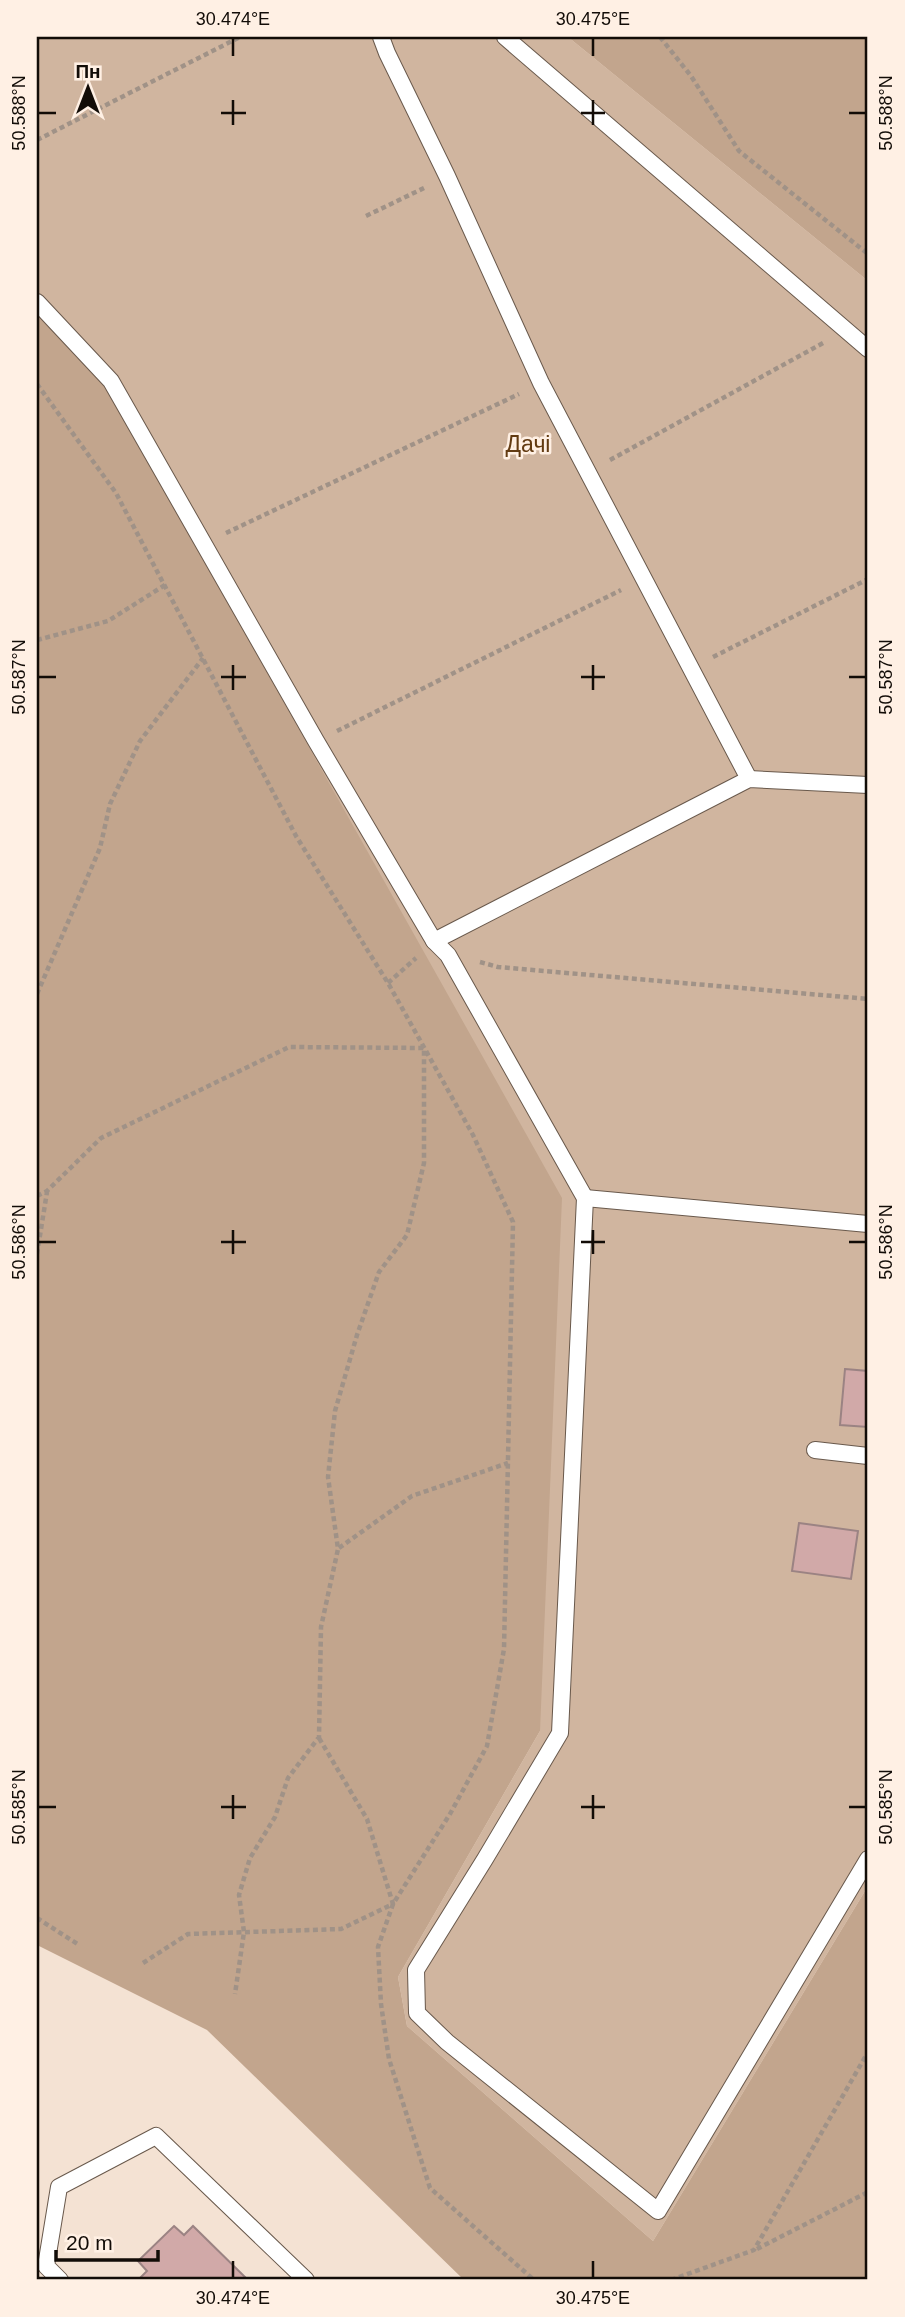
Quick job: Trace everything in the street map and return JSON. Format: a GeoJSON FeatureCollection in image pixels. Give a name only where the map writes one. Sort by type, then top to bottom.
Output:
{"type":"FeatureCollection","features":[{"type":"Feature","properties":{"kind":"lane"},"geometry":{"type":"LineString","coordinates":[[381,37],[541,383],[748,779]]}},
{"type":"Feature","properties":{"kind":"lane"},"geometry":{"type":"LineString","coordinates":[[505,37],[868,349]]}},
{"type":"Feature","properties":{"kind":"lane"},"geometry":{"type":"LineString","coordinates":[[37,302],[111,381],[316,741],[434,941],[448,955],[585,1198],[560,1733],[416,1970],[417,2014],[447,2042],[658,2211],[868,1859]]}},
{"type":"Feature","properties":{"kind":"lane"},"geometry":{"type":"LineString","coordinates":[[434,941],[748,779],[868,785]]}},
{"type":"Feature","properties":{"kind":"lane"},"geometry":{"type":"LineString","coordinates":[[585,1198],[868,1224]]}},
{"type":"Feature","properties":{"kind":"lane"},"geometry":{"type":"LineString","coordinates":[[815,1450],[868,1456]]}},
{"type":"Feature","properties":{"kind":"lane"},"geometry":{"type":"LineString","coordinates":[[60,2280],[46,2266],[59,2188],[156,2136],[306,2280]]}},
{"type":"Feature","properties":{"kind":"path"},"geometry":{"type":"LineString","coordinates":[[37,141],[240,37]]}},
{"type":"Feature","properties":{"kind":"path"},"geometry":{"type":"LineString","coordinates":[[660,37],[691,76],[739,151],[868,254]]}},
{"type":"Feature","properties":{"kind":"path"},"geometry":{"type":"LineString","coordinates":[[366,216],[447,177]]}},
{"type":"Feature","properties":{"kind":"path"},"geometry":{"type":"LineString","coordinates":[[588,472],[846,330]]}},
{"type":"Feature","properties":{"kind":"path"},"geometry":{"type":"LineString","coordinates":[[204,544],[541,383]]}},
{"type":"Feature","properties":{"kind":"path"},"geometry":{"type":"LineString","coordinates":[[37,384],[116,493],[296,835],[388,984],[473,1135],[513,1222],[504,1649],[487,1746],[450,1814],[393,1904],[378,1947],[389,2059],[430,2188],[534,2280]]}},
{"type":"Feature","properties":{"kind":"path"},"geometry":{"type":"LineString","coordinates":[[316,741],[643,579]]}},
{"type":"Feature","properties":{"kind":"path"},"geometry":{"type":"LineString","coordinates":[[691,668],[868,579]]}},
{"type":"Feature","properties":{"kind":"path"},"geometry":{"type":"LineString","coordinates":[[37,640],[108,621],[165,585]]}},
{"type":"Feature","properties":{"kind":"path"},"geometry":{"type":"LineString","coordinates":[[37,994],[100,849],[110,804],[139,741],[203,658]]}},
{"type":"Feature","properties":{"kind":"path"},"geometry":{"type":"LineString","coordinates":[[388,984],[434,941]]}},
{"type":"Feature","properties":{"kind":"path"},"geometry":{"type":"LineString","coordinates":[[448,955],[498,967],[868,999]]}},
{"type":"Feature","properties":{"kind":"path"},"geometry":{"type":"LineString","coordinates":[[37,1196],[47,1191],[101,1138],[289,1047],[424,1048]]}},
{"type":"Feature","properties":{"kind":"path"},"geometry":{"type":"LineString","coordinates":[[393,1904],[367,1819],[319,1737],[321,1627],[338,1549],[328,1477],[335,1411],[379,1272],[407,1235],[424,1163],[424,1048]]}},
{"type":"Feature","properties":{"kind":"path"},"geometry":{"type":"LineString","coordinates":[[37,1254],[47,1191]]}},
{"type":"Feature","properties":{"kind":"path"},"geometry":{"type":"LineString","coordinates":[[338,1549],[412,1496],[508,1463]]}},
{"type":"Feature","properties":{"kind":"path"},"geometry":{"type":"LineString","coordinates":[[235,1994],[244,1932],[239,1895],[250,1858],[275,1817],[288,1778],[319,1737]]}},
{"type":"Feature","properties":{"kind":"path"},"geometry":{"type":"LineString","coordinates":[[143,1963],[188,1934],[341,1929],[393,1904]]}},
{"type":"Feature","properties":{"kind":"path"},"geometry":{"type":"LineString","coordinates":[[37,1918],[79,1945]]}},
{"type":"Feature","properties":{"kind":"path"},"geometry":{"type":"LineString","coordinates":[[754,2250],[868,2052]]}},
{"type":"Feature","properties":{"kind":"path"},"geometry":{"type":"LineString","coordinates":[[671,2280],[754,2250],[868,2192]]}},
{"type":"Feature","properties":{"kind":"green space","name":"Дачі"},"geometry":{"type":"Polygon","coordinates":[[[37,37],[568,37],[868,281],[868,1886],[653,2241],[407,2026],[398,1977],[540,1731],[37,310],[37,37]]]}},
{"type":"Feature","properties":{"kind":"shaded area"},"geometry":{"type":"Polygon","coordinates":[[[568,37],[868,37],[868,281],[568,37]]]}},
{"type":"Feature","properties":{"kind":"shaded area"},"geometry":{"type":"Polygon","coordinates":[[[37,310],[104,382],[562,1198],[540,1731],[398,1977],[407,2026],[653,2241],[868,1886],[868,2280],[464,2280],[207,2030],[37,1945],[37,310]]]}},
{"type":"Feature","properties":{"kind":"building"},"geometry":{"type":"Polygon","coordinates":[[[845,1369],[868,1371],[868,1427],[840,1425],[845,1369]]]}},
{"type":"Feature","properties":{"kind":"building"},"geometry":{"type":"Polygon","coordinates":[[[799,1523],[858,1531],[851,1579],[792,1571],[799,1523]]]}},
{"type":"Feature","properties":{"kind":"building"},"geometry":{"type":"Polygon","coordinates":[[[174,2226],[184,2235],[193,2226],[248,2280],[138,2280],[147,2271],[138,2261],[174,2226]]]}}]}
